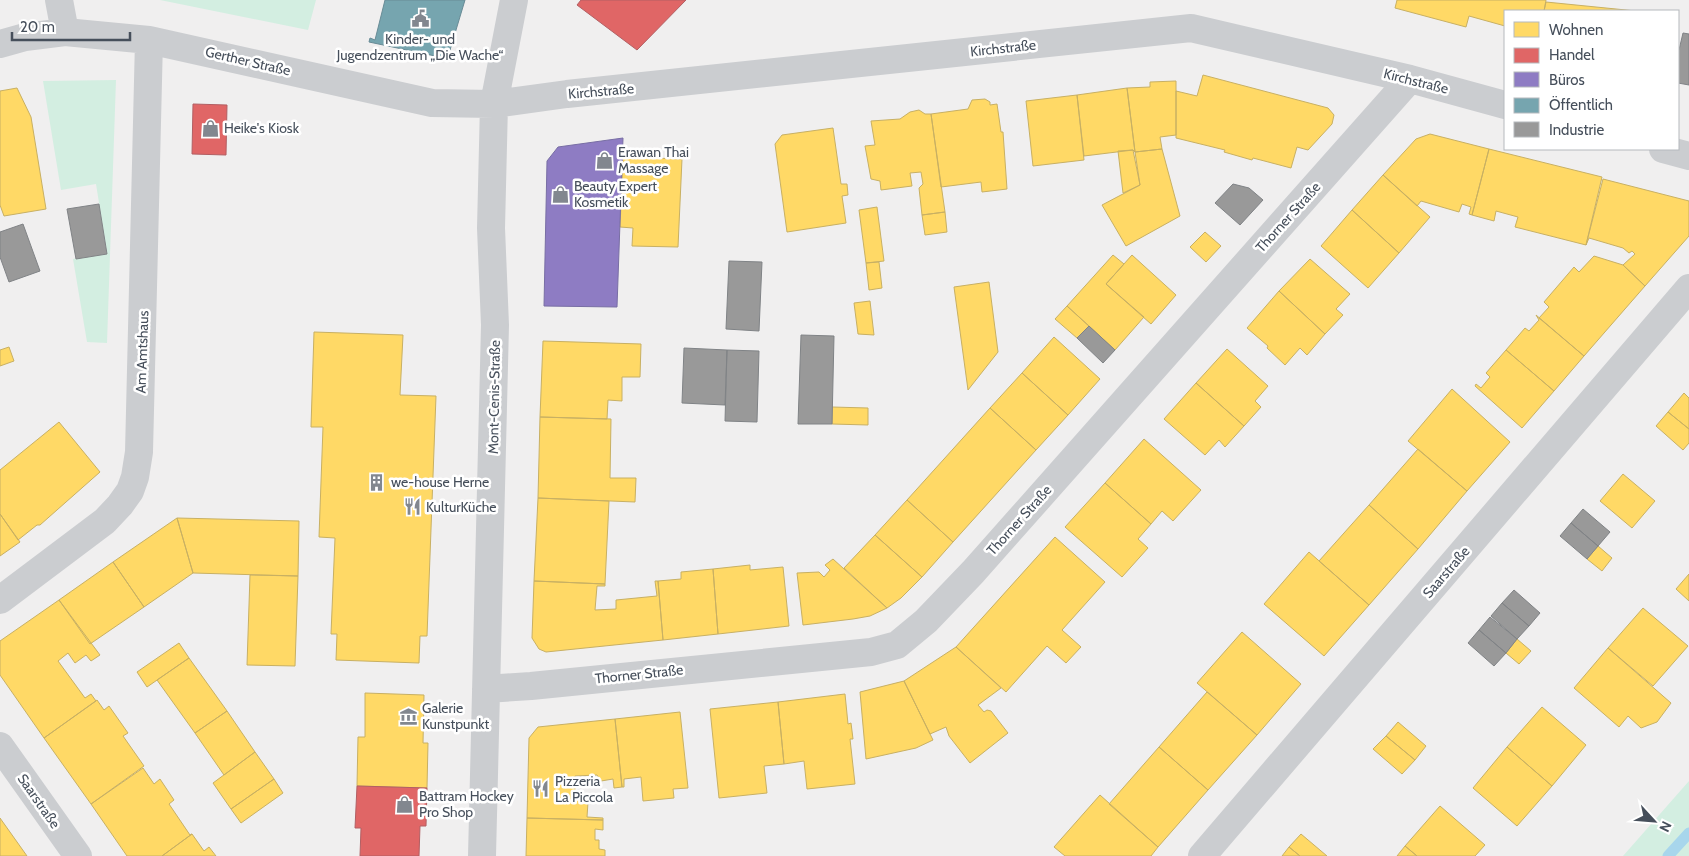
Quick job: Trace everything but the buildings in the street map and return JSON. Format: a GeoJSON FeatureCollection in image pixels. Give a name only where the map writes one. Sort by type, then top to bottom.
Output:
{"type":"FeatureCollection","features":[{"type":"Feature","properties":{"kind":"street"},"geometry":{"type":"LineString","coordinates":[[60,0],[65,32]]}},
{"type":"Feature","properties":{"kind":"street","name":"Mont-Cenis-Straße"},"geometry":{"type":"LineString","coordinates":[[482,856],[495,325],[491,228],[494,104],[514,0]]}},
{"type":"Feature","properties":{"kind":"street","name":"Kirchstraße"},"geometry":{"type":"LineString","coordinates":[[494,104],[567,94],[1191,28],[1410,79],[1504,105]]}},
{"type":"Feature","properties":{"kind":"street","name":"Gerther Straße"},"geometry":{"type":"LineString","coordinates":[[0,44],[25,37],[65,32],[150,40],[432,103],[494,104]]}},
{"type":"Feature","properties":{"kind":"street","name":"Am Amtshaus"},"geometry":{"type":"LineString","coordinates":[[0,600],[105,521],[130,491],[136,477],[139,442],[150,40]]}},
{"type":"Feature","properties":{"kind":"street","name":"Thorner Straße"},"geometry":{"type":"LineString","coordinates":[[486,689],[871,652],[897,644],[926,621],[973,572],[1410,79]]}},
{"type":"Feature","properties":{"kind":"street"},"geometry":{"type":"LineString","coordinates":[[1667,150],[1689,156]]}},
{"type":"Feature","properties":{"kind":"street","name":"Saarstraße"},"geometry":{"type":"LineString","coordinates":[[1202,856],[1689,288]]}},
{"type":"Feature","properties":{"kind":"street","name":"Saarstraße"},"geometry":{"type":"LineString","coordinates":[[0,746],[78,856]]}},
{"type":"Feature","properties":{"kind":"green space"},"geometry":{"type":"Polygon","coordinates":[[[160,0],[316,0],[308,30],[160,0]]]}},
{"type":"Feature","properties":{"kind":"green space"},"geometry":{"type":"Polygon","coordinates":[[[116,80],[107,343],[87,342],[73,259],[107,253],[96,184],[61,190],[43,81],[116,80]]]}},
{"type":"Feature","properties":{"kind":"green space"},"geometry":{"type":"Polygon","coordinates":[[[1689,781],[1689,856],[1623,856],[1689,781]]]}},
{"type":"Feature","properties":{"kind":"waterway"},"geometry":{"type":"LineString","coordinates":[[1668,856],[1689,833]]}},
{"type":"Feature","properties":{"kind":"place","name":"Kinder- und Jugendzentrum „Die Wache“"},"geometry":{"type":"Point","coordinates":[420,19]}},
{"type":"Feature","properties":{"kind":"place","name":"Heike's Kiosk"},"geometry":{"type":"Point","coordinates":[210,128]}},
{"type":"Feature","properties":{"kind":"place","name":"Erawan Thai Massage"},"geometry":{"type":"Point","coordinates":[604,160]}},
{"type":"Feature","properties":{"kind":"place","name":"Beauty Expert Kosmetik"},"geometry":{"type":"Point","coordinates":[560,194]}},
{"type":"Feature","properties":{"kind":"place","name":"we-house Herne"},"geometry":{"type":"Point","coordinates":[377,482]}},
{"type":"Feature","properties":{"kind":"place","name":"KulturKüche"},"geometry":{"type":"Point","coordinates":[412,507]}},
{"type":"Feature","properties":{"kind":"place","name":"Galerie Kunstpunkt"},"geometry":{"type":"Point","coordinates":[408,716]}},
{"type":"Feature","properties":{"kind":"place","name":"Pizzeria La Piccola"},"geometry":{"type":"Point","coordinates":[541,789]}},
{"type":"Feature","properties":{"kind":"place","name":"Battram Hockey Pro Shop"},"geometry":{"type":"Point","coordinates":[405,804]}}]}
